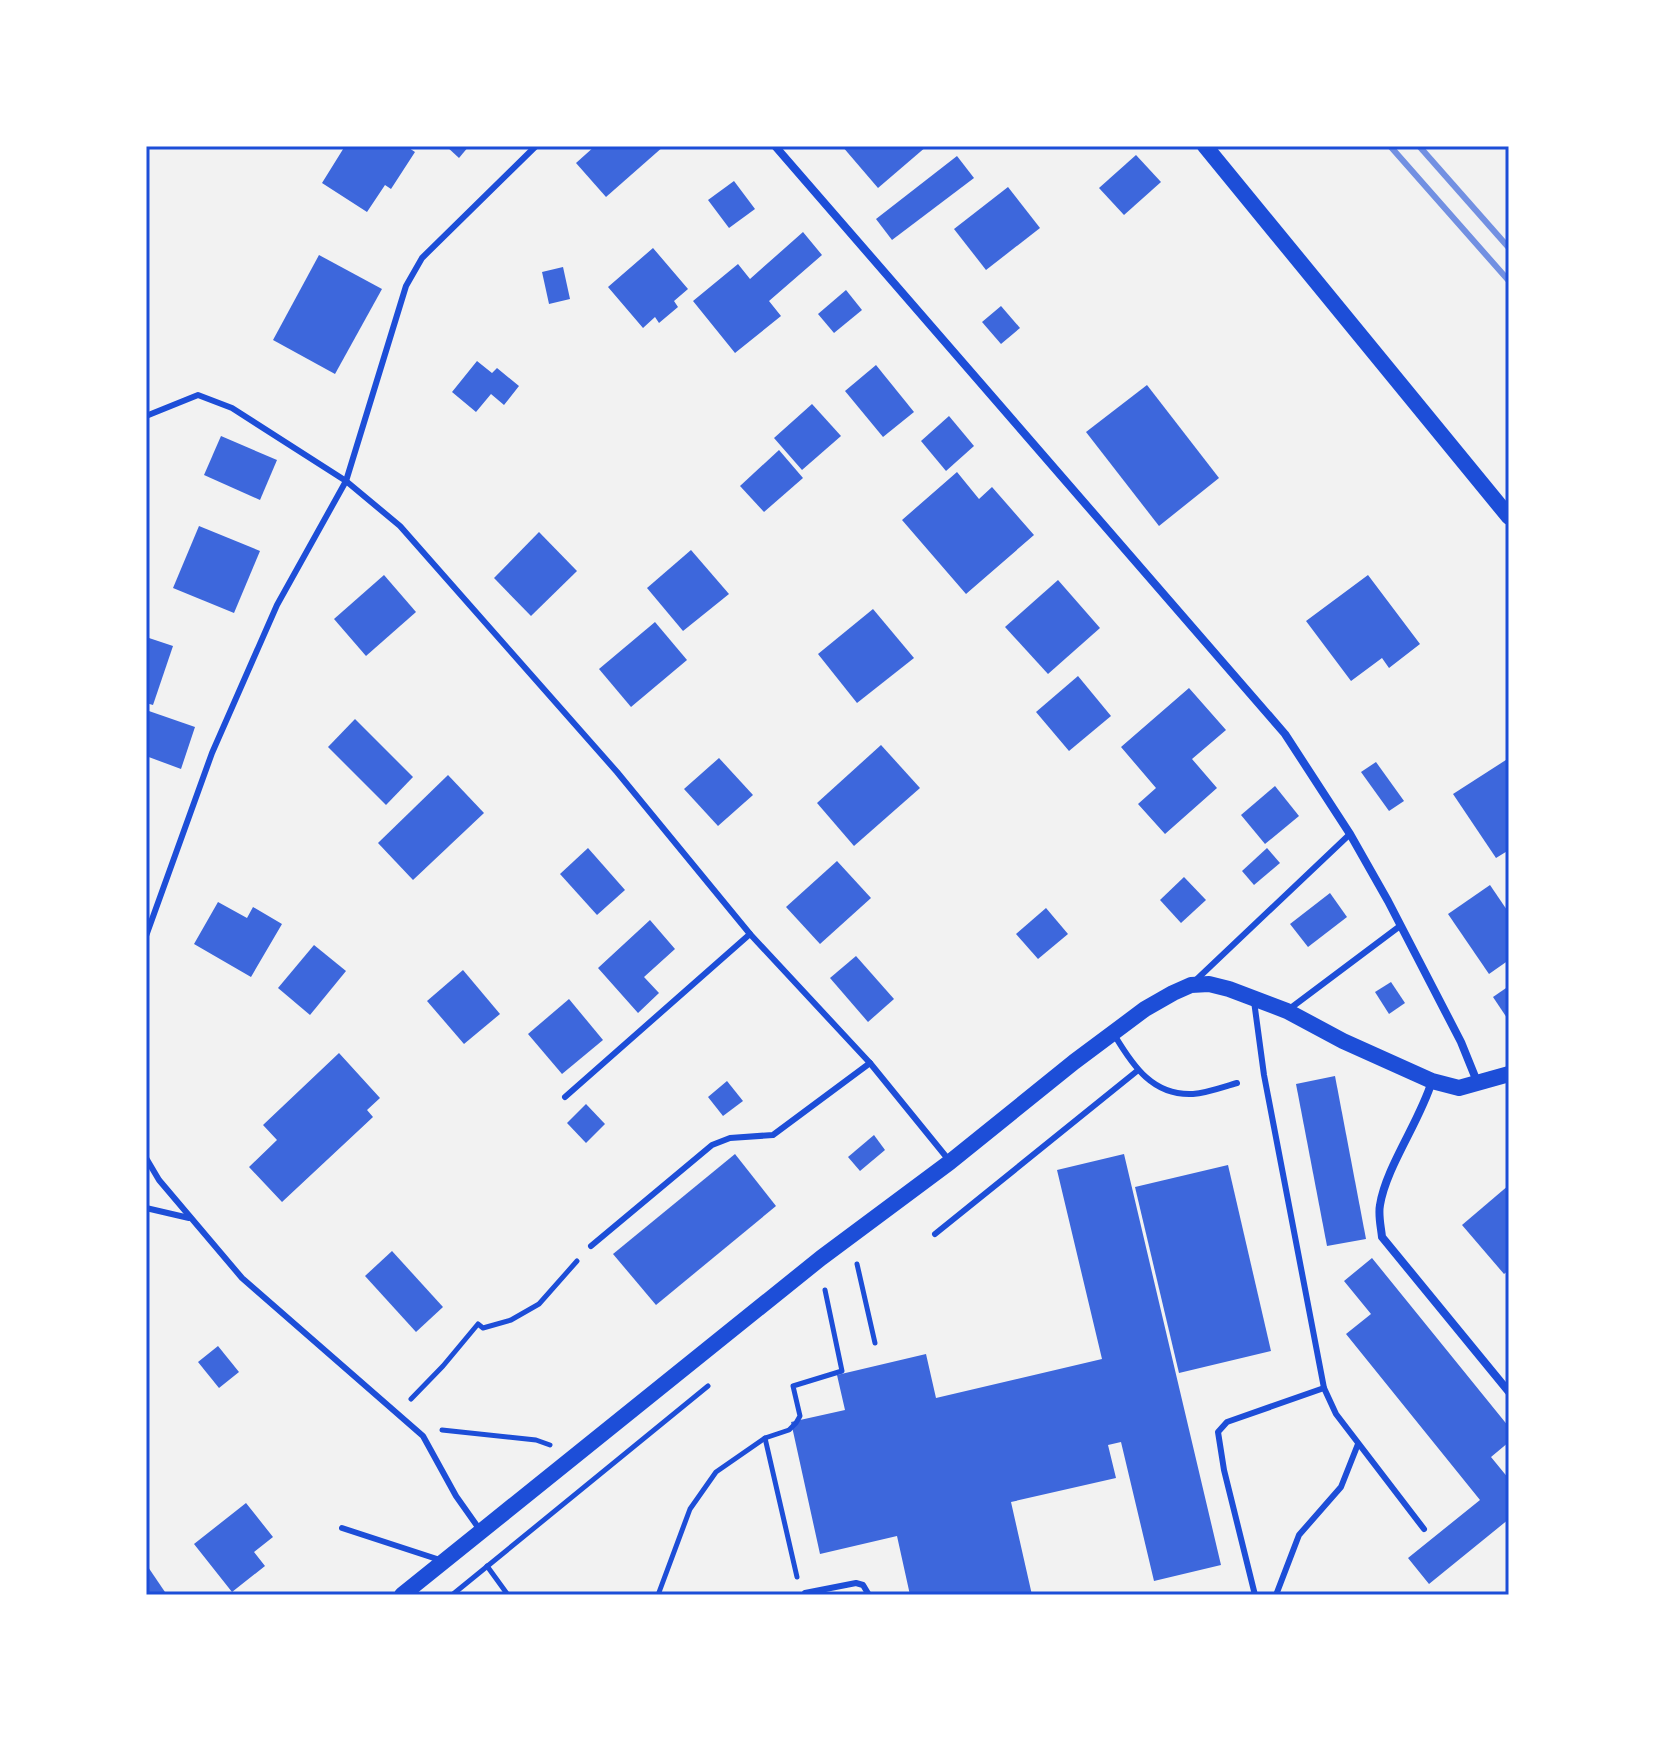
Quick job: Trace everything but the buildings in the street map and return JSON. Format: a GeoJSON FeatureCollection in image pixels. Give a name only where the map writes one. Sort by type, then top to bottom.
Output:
{"type":"FeatureCollection","features":[{"type":"Feature","properties":{"kind":"main road"},"geometry":{"type":"LineString","coordinates":[[1205,146],[1509,517]]}},
{"type":"Feature","properties":{"kind":"main road"},"geometry":{"type":"LineString","coordinates":[[407,1593],[480,1530],[821,1258],[950,1162],[1145,1009],[1191,985],[1209,984],[1254,997],[1432,1081],[1459,1088],[1509,1074]]}},
{"type":"Feature","properties":{"kind":"street"},"geometry":{"type":"LineString","coordinates":[[775,146],[1285,734],[1350,834],[1461,1042],[1478,1084]]}},
{"type":"Feature","properties":{"kind":"street"},"geometry":{"type":"LineString","coordinates":[[1432,1081],[1425,1104],[1379,1207],[1382,1237],[1509,1392]]}},
{"type":"Feature","properties":{"kind":"lane"},"geometry":{"type":"LineString","coordinates":[[146,936],[212,753],[277,605],[346,481],[406,286],[422,258],[536,146]]}},
{"type":"Feature","properties":{"kind":"lane"},"geometry":{"type":"LineString","coordinates":[[146,416],[198,395],[232,408],[346,481],[410,538],[617,772],[750,934],[870,1063],[950,1162]]}},
{"type":"Feature","properties":{"kind":"lane"},"geometry":{"type":"LineString","coordinates":[[1191,985],[1350,834]]}},
{"type":"Feature","properties":{"kind":"lane"},"geometry":{"type":"LineString","coordinates":[[1287,1011],[1400,926]]}},
{"type":"Feature","properties":{"kind":"lane"},"geometry":{"type":"LineString","coordinates":[[565,1097],[750,934]]}},
{"type":"Feature","properties":{"kind":"lane"},"geometry":{"type":"LineString","coordinates":[[1254,997],[1264,1075],[1324,1388],[1331,1406],[1424,1529]]}},
{"type":"Feature","properties":{"kind":"lane"},"geometry":{"type":"LineString","coordinates":[[1113,1033],[1137,1071],[1150,1082],[1171,1092],[1194,1094],[1237,1083]]}},
{"type":"Feature","properties":{"kind":"lane"},"geometry":{"type":"LineString","coordinates":[[591,1246],[712,1145],[730,1138],[773,1135],[870,1063]]}},
{"type":"Feature","properties":{"kind":"lane"},"geometry":{"type":"LineString","coordinates":[[935,1234],[1137,1071]]}},
{"type":"Feature","properties":{"kind":"lane"},"geometry":{"type":"LineString","coordinates":[[146,1158],[159,1180],[242,1278],[423,1436],[456,1496],[480,1530]]}},
{"type":"Feature","properties":{"kind":"lane"},"geometry":{"type":"LineString","coordinates":[[146,1208],[191,1218]]}},
{"type":"Feature","properties":{"kind":"lane"},"geometry":{"type":"LineString","coordinates":[[1255,1595],[1224,1470],[1218,1432],[1227,1422],[1324,1388]]}},
{"type":"Feature","properties":{"kind":"lane"},"geometry":{"type":"LineString","coordinates":[[1276,1595],[1299,1535],[1341,1487],[1358,1444]]}},
{"type":"Feature","properties":{"kind":"lane"},"geometry":{"type":"LineString","coordinates":[[342,1528],[443,1561]]}},
{"type":"Feature","properties":{"kind":"lane"},"geometry":{"type":"LineString","coordinates":[[805,1593],[856,1583],[863,1585],[869,1595]]}},
{"type":"Feature","properties":{"kind":"path"},"geometry":{"type":"LineString","coordinates":[[397,1414],[478,1324],[483,1328],[524,1314],[539,1304],[591,1246]]}},
{"type":"Feature","properties":{"kind":"path"},"geometry":{"type":"LineString","coordinates":[[857,1264],[875,1343]]}},
{"type":"Feature","properties":{"kind":"path"},"geometry":{"type":"LineString","coordinates":[[658,1595],[690,1509],[716,1472],[765,1438],[789,1430],[796,1423],[800,1416],[793,1386],[842,1371],[825,1290]]}},
{"type":"Feature","properties":{"kind":"path"},"geometry":{"type":"LineString","coordinates":[[413,1427],[536,1440],[576,1455]]}},
{"type":"Feature","properties":{"kind":"path"},"geometry":{"type":"LineString","coordinates":[[765,1438],[800,1589],[805,1593]]}},
{"type":"Feature","properties":{"kind":"path"},"geometry":{"type":"LineString","coordinates":[[487,1566],[508,1595]]}},
{"type":"Feature","properties":{"kind":"railway"},"geometry":{"type":"LineString","coordinates":[[1390,146],[1509,281]]}},
{"type":"Feature","properties":{"kind":"railway"},"geometry":{"type":"LineString","coordinates":[[1419,146],[1509,248]]}}]}
